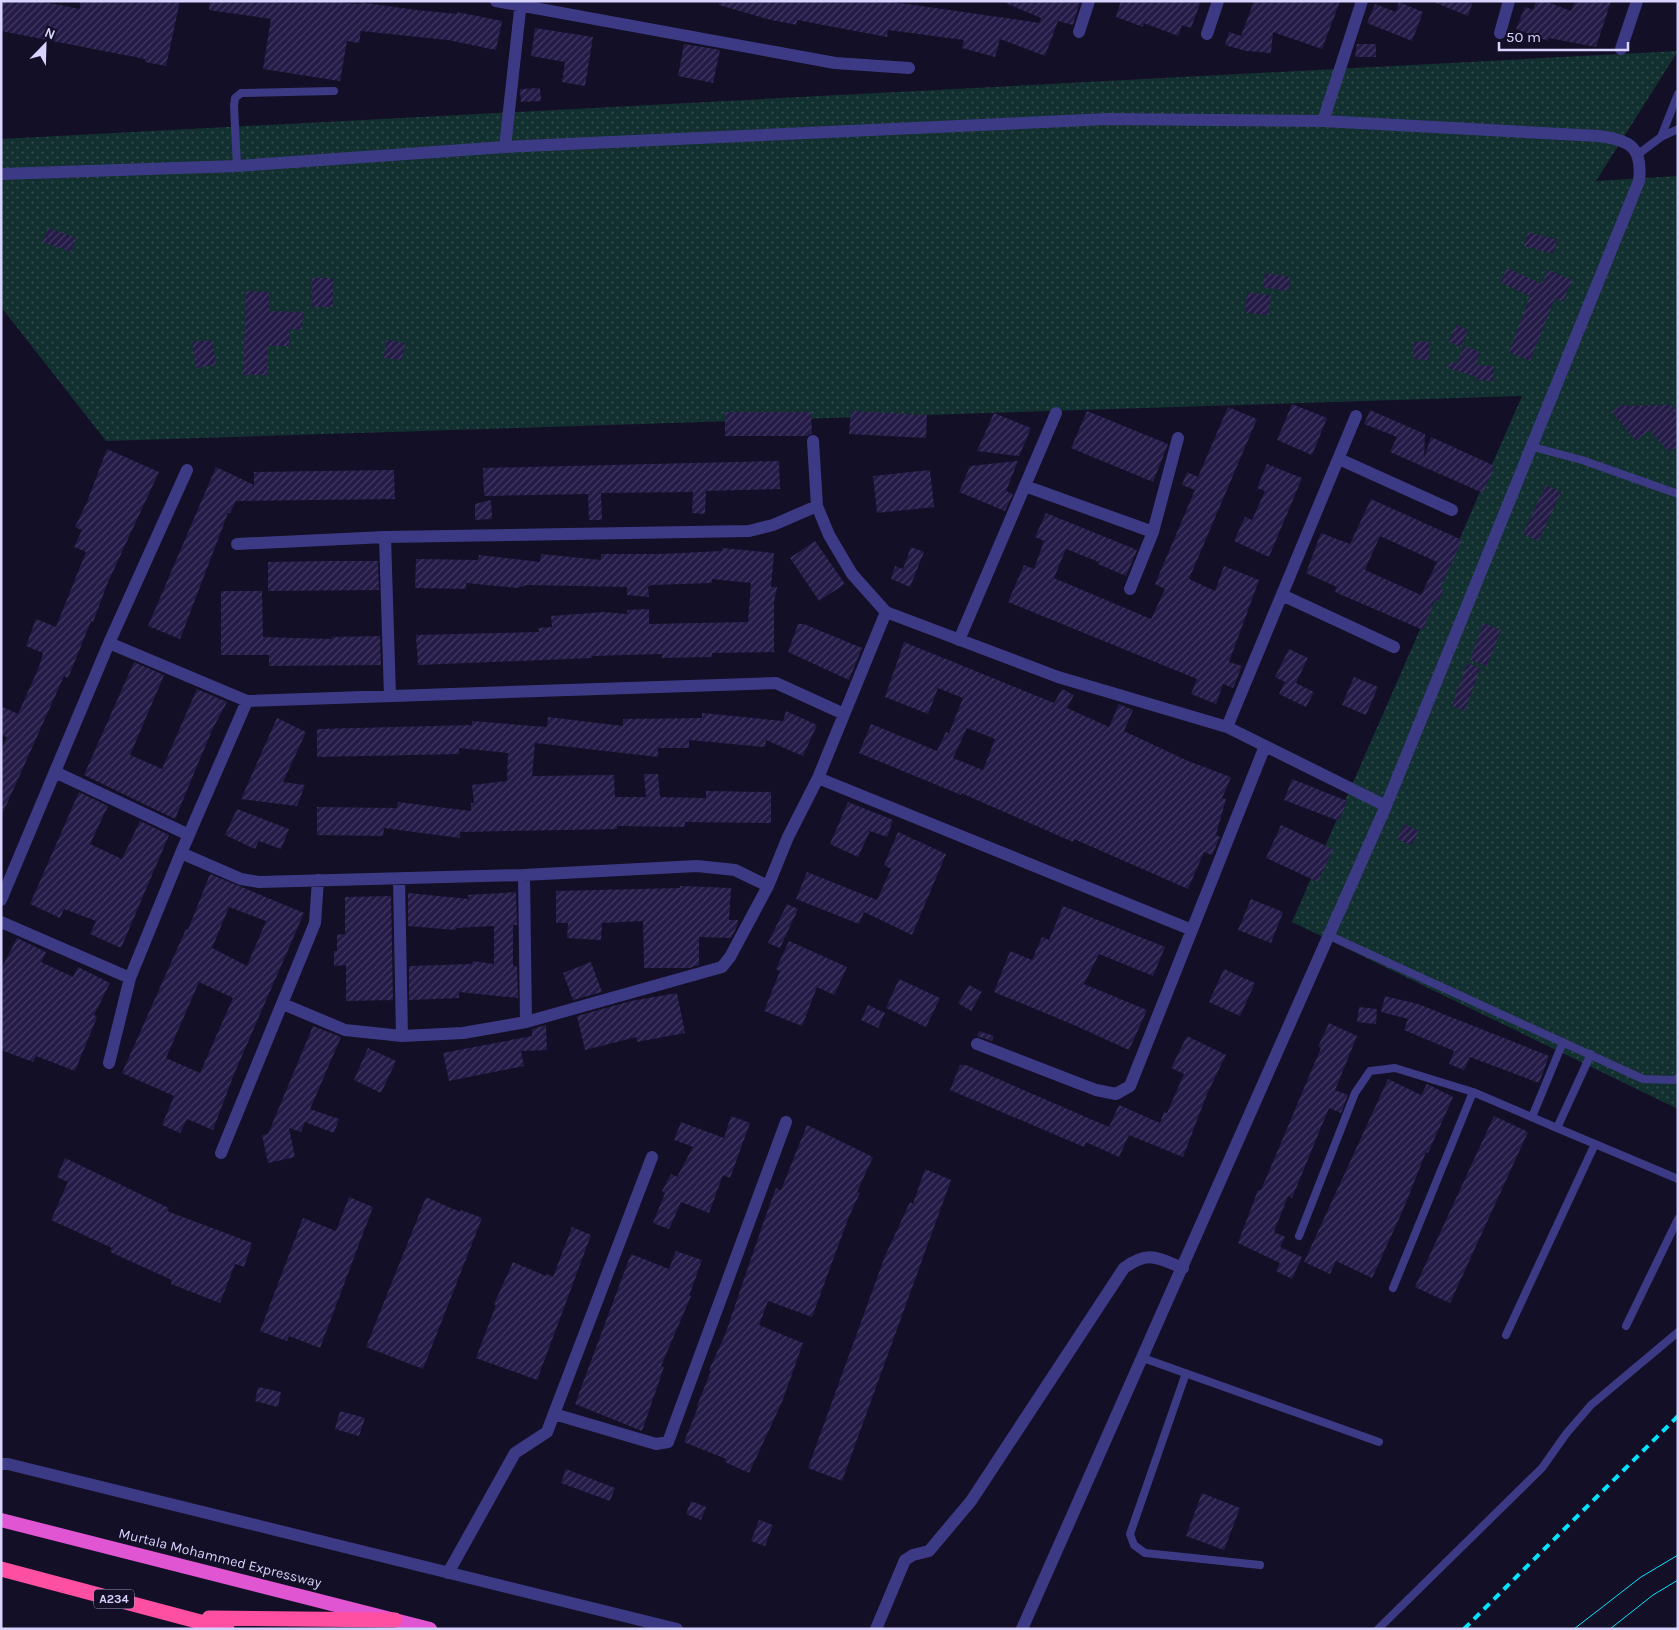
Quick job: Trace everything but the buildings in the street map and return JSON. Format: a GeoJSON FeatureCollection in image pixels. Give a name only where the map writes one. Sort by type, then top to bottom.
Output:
{"type":"FeatureCollection","features":[{"type":"Feature","properties":{"kind":"highway","name":"Murtala Mohammed Expressway"},"geometry":{"type":"LineString","coordinates":[[1,1520],[430,1629]]}},
{"type":"Feature","properties":{"kind":"highway","name":"A234"},"geometry":{"type":"LineString","coordinates":[[1,1569],[227,1629]]}},
{"type":"Feature","properties":{"kind":"highway"},"geometry":{"type":"LineString","coordinates":[[185,1618],[395,1620]]}},
{"type":"Feature","properties":{"kind":"street"},"geometry":{"type":"LineString","coordinates":[[496,1],[521,3],[835,62],[909,68]]}},
{"type":"Feature","properties":{"kind":"street"},"geometry":{"type":"LineString","coordinates":[[1079,32],[1089,1]]}},
{"type":"Feature","properties":{"kind":"street"},"geometry":{"type":"LineString","coordinates":[[1207,34],[1218,1]]}},
{"type":"Feature","properties":{"kind":"street"},"geometry":{"type":"LineString","coordinates":[[1323,121],[1362,1]]}},
{"type":"Feature","properties":{"kind":"street"},"geometry":{"type":"LineString","coordinates":[[1500,33],[1509,1]]}},
{"type":"Feature","properties":{"kind":"street"},"geometry":{"type":"LineString","coordinates":[[1621,48],[1637,1]]}},
{"type":"Feature","properties":{"kind":"street"},"geometry":{"type":"LineString","coordinates":[[505,147],[521,3]]}},
{"type":"Feature","properties":{"kind":"street"},"geometry":{"type":"LineString","coordinates":[[1,174],[237,166],[505,147],[1107,119],[1323,121],[1599,136],[1621,138],[1634,147],[1641,166],[1639,181],[1386,806],[1022,1629]]}},
{"type":"Feature","properties":{"kind":"street"},"geometry":{"type":"LineString","coordinates":[[959,640],[1056,413]]}},
{"type":"Feature","properties":{"kind":"street"},"geometry":{"type":"LineString","coordinates":[[1227,727],[1356,416]]}},
{"type":"Feature","properties":{"kind":"street"},"geometry":{"type":"LineString","coordinates":[[1130,589],[1153,532],[1178,438]]}},
{"type":"Feature","properties":{"kind":"street"},"geometry":{"type":"LineString","coordinates":[[814,441],[817,506],[829,535],[852,574],[886,612],[1058,678],[1227,727],[1386,806]]}},
{"type":"Feature","properties":{"kind":"street"},"geometry":{"type":"LineString","coordinates":[[1339,459],[1452,510]]}},
{"type":"Feature","properties":{"kind":"street"},"geometry":{"type":"LineString","coordinates":[[1,900],[110,643],[187,470]]}},
{"type":"Feature","properties":{"kind":"street"},"geometry":{"type":"LineString","coordinates":[[1025,486],[1153,532]]}},
{"type":"Feature","properties":{"kind":"street"},"geometry":{"type":"LineString","coordinates":[[238,544],[385,537],[749,531],[773,526],[817,506]]}},
{"type":"Feature","properties":{"kind":"street"},"geometry":{"type":"LineString","coordinates":[[385,537],[390,696]]}},
{"type":"Feature","properties":{"kind":"street"},"geometry":{"type":"LineString","coordinates":[[1282,596],[1394,647]]}},
{"type":"Feature","properties":{"kind":"street"},"geometry":{"type":"LineString","coordinates":[[283,1004],[345,1030],[402,1036],[463,1033],[526,1022],[722,967],[730,957],[768,886],[788,837],[818,778],[886,612]]}},
{"type":"Feature","properties":{"kind":"street"},"geometry":{"type":"LineString","coordinates":[[110,643],[247,701],[776,683],[844,714]]}},
{"type":"Feature","properties":{"kind":"street"},"geometry":{"type":"LineString","coordinates":[[109,1063],[130,978],[181,852],[247,701]]}},
{"type":"Feature","properties":{"kind":"street"},"geometry":{"type":"LineString","coordinates":[[977,1044],[1096,1090],[1116,1094],[1130,1086],[1265,746]]}},
{"type":"Feature","properties":{"kind":"street"},"geometry":{"type":"LineString","coordinates":[[55,772],[189,835]]}},
{"type":"Feature","properties":{"kind":"street"},"geometry":{"type":"LineString","coordinates":[[818,778],[1192,930]]}},
{"type":"Feature","properties":{"kind":"street"},"geometry":{"type":"LineString","coordinates":[[181,852],[241,879],[259,882],[524,875],[697,866],[735,870],[768,886]]}},
{"type":"Feature","properties":{"kind":"street"},"geometry":{"type":"LineString","coordinates":[[524,875],[526,1022]]}},
{"type":"Feature","properties":{"kind":"street"},"geometry":{"type":"LineString","coordinates":[[400,879],[402,1036]]}},
{"type":"Feature","properties":{"kind":"street"},"geometry":{"type":"LineString","coordinates":[[221,1153],[283,1004],[314,923],[318,880]]}},
{"type":"Feature","properties":{"kind":"street"},"geometry":{"type":"LineString","coordinates":[[1,922],[130,978]]}},
{"type":"Feature","properties":{"kind":"street"},"geometry":{"type":"LineString","coordinates":[[554,1414],[656,1444],[668,1442],[786,1122]]}},
{"type":"Feature","properties":{"kind":"street"},"geometry":{"type":"LineString","coordinates":[[448,1572],[515,1453],[547,1432],[652,1157]]}},
{"type":"Feature","properties":{"kind":"street"},"geometry":{"type":"LineString","coordinates":[[876,1629],[905,1560],[914,1555],[929,1551],[971,1501],[1124,1268],[1137,1258],[1147,1256],[1183,1268]]}},
{"type":"Feature","properties":{"kind":"street"},"geometry":{"type":"LineString","coordinates":[[1,1464],[8,1464],[677,1629]]}},
{"type":"Feature","properties":{"kind":"lane"},"geometry":{"type":"LineString","coordinates":[[237,166],[234,106],[235,98],[241,93],[334,91]]}},
{"type":"Feature","properties":{"kind":"lane"},"geometry":{"type":"LineString","coordinates":[[1661,137],[1678,94]]}},
{"type":"Feature","properties":{"kind":"lane"},"geometry":{"type":"LineString","coordinates":[[1637,155],[1661,137],[1678,129]]}},
{"type":"Feature","properties":{"kind":"lane"},"geometry":{"type":"LineString","coordinates":[[1532,447],[1582,460],[1678,494]]}},
{"type":"Feature","properties":{"kind":"lane"},"geometry":{"type":"LineString","coordinates":[[1330,936],[1643,1079],[1674,1080],[1678,1078]]}},
{"type":"Feature","properties":{"kind":"lane"},"geometry":{"type":"LineString","coordinates":[[1532,1117],[1562,1042]]}},
{"type":"Feature","properties":{"kind":"lane"},"geometry":{"type":"LineString","coordinates":[[1557,1128],[1591,1054]]}},
{"type":"Feature","properties":{"kind":"lane"},"geometry":{"type":"LineString","coordinates":[[1299,1236],[1354,1093],[1370,1071],[1395,1068],[1473,1092],[1678,1179]]}},
{"type":"Feature","properties":{"kind":"lane"},"geometry":{"type":"LineString","coordinates":[[1393,1288],[1473,1092]]}},
{"type":"Feature","properties":{"kind":"lane"},"geometry":{"type":"LineString","coordinates":[[1506,1335],[1595,1144]]}},
{"type":"Feature","properties":{"kind":"lane"},"geometry":{"type":"LineString","coordinates":[[1626,1326],[1678,1219]]}},
{"type":"Feature","properties":{"kind":"lane"},"geometry":{"type":"LineString","coordinates":[[1378,1629],[1542,1468],[1566,1434],[1591,1405],[1678,1332]]}},
{"type":"Feature","properties":{"kind":"lane"},"geometry":{"type":"LineString","coordinates":[[1143,1358],[1379,1442]]}},
{"type":"Feature","properties":{"kind":"lane"},"geometry":{"type":"LineString","coordinates":[[1186,1373],[1130,1534],[1134,1545],[1145,1553],[1260,1565]]}},
{"type":"Feature","properties":{"kind":"green space"},"geometry":{"type":"Polygon","coordinates":[[[1678,51],[1596,181],[1678,176],[1678,1109],[1292,922],[1522,396],[106,441],[1,307],[1,139],[1678,51]]]}},
{"type":"Feature","properties":{"kind":"tram line"},"geometry":{"type":"LineString","coordinates":[[1574,1629],[1641,1577],[1678,1555]]}},
{"type":"Feature","properties":{"kind":"tram line"},"geometry":{"type":"LineString","coordinates":[[1610,1629],[1653,1595],[1678,1580]]}},
{"type":"Feature","properties":{"kind":"railway"},"geometry":{"type":"LineString","coordinates":[[1464,1629],[1678,1416]]}}]}
